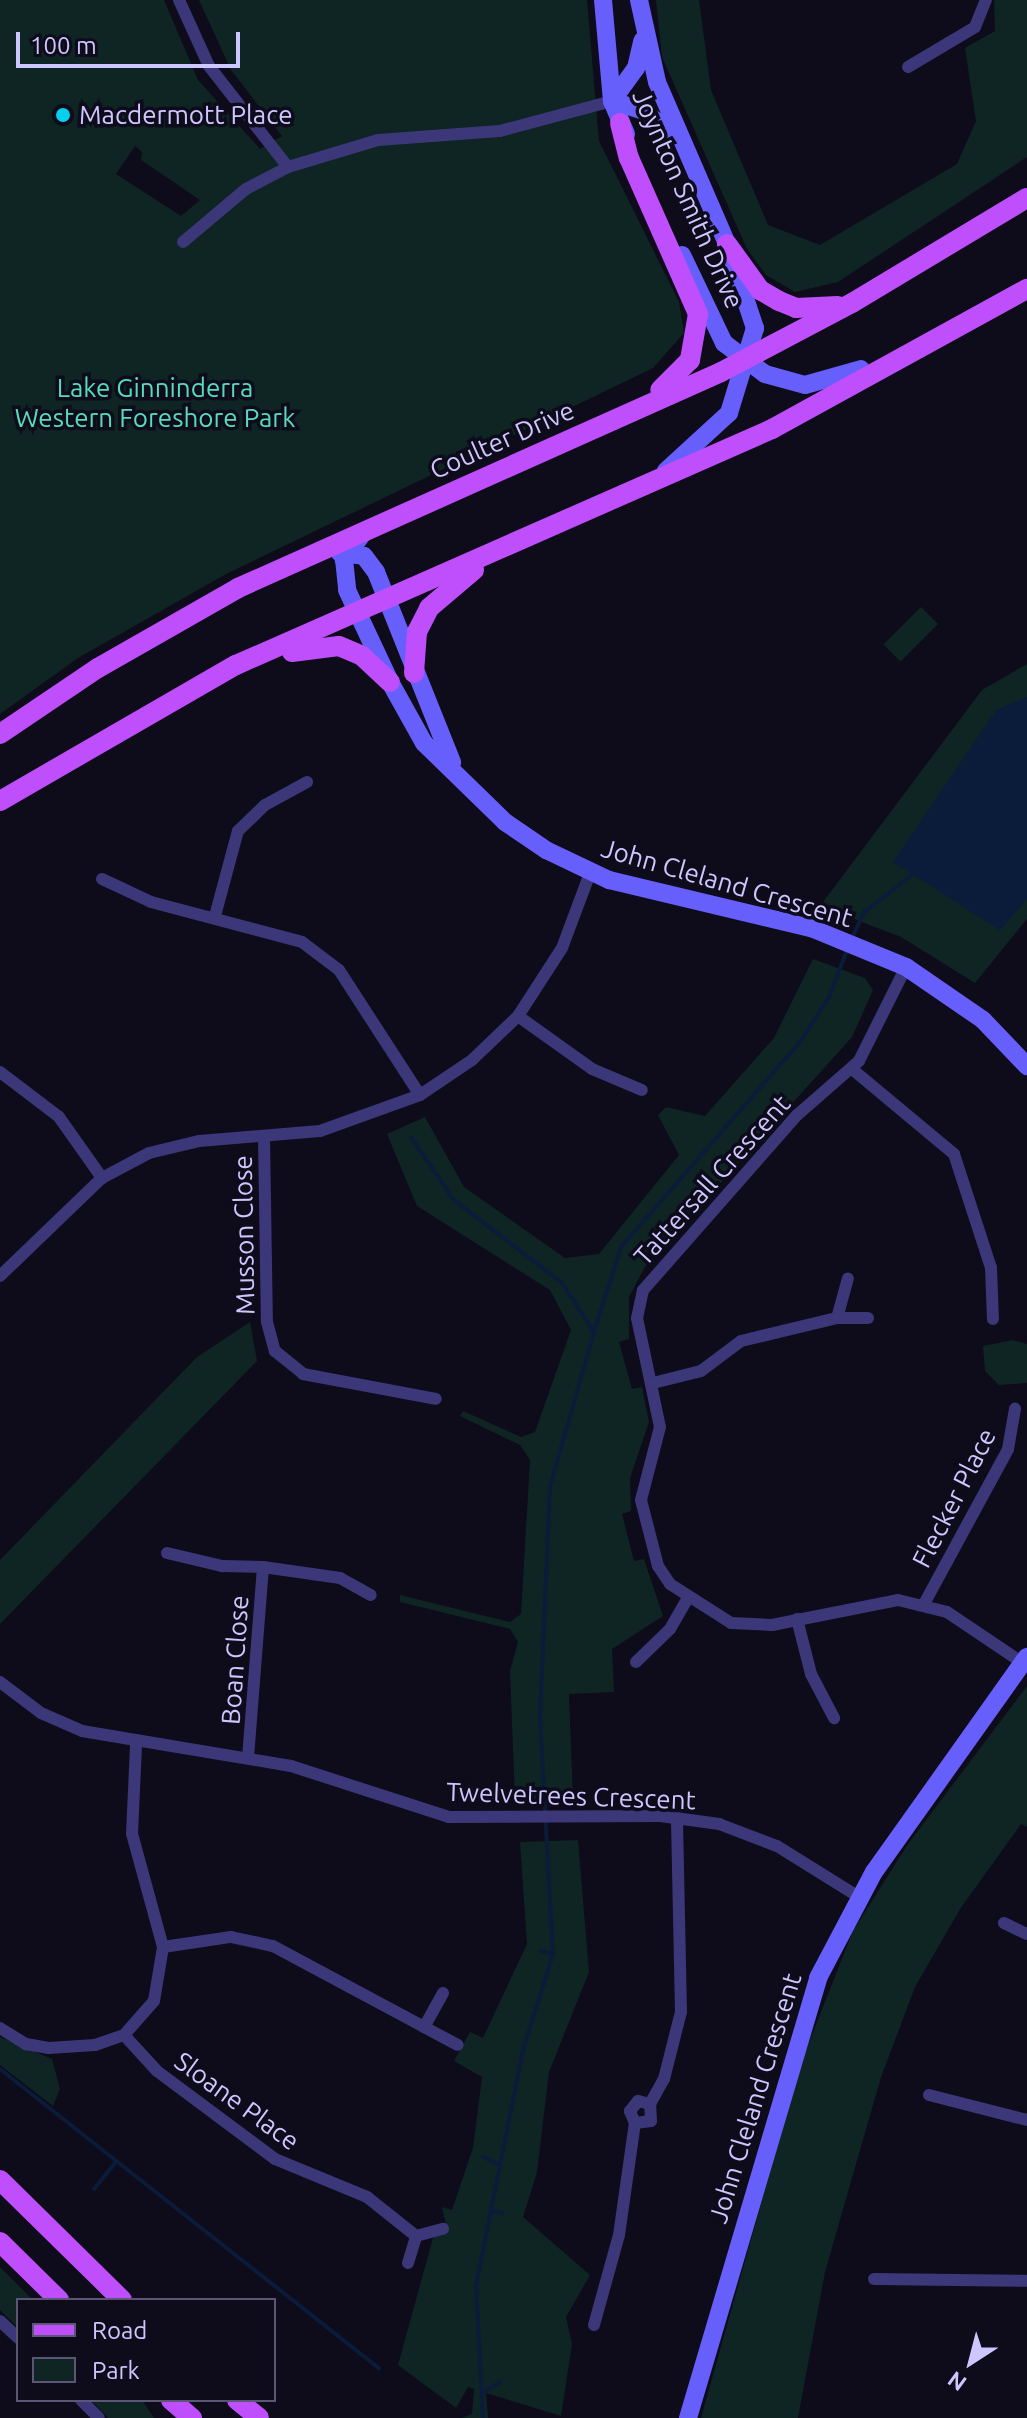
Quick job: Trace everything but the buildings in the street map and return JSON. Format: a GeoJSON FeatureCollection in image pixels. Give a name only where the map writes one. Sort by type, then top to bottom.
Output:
{"type":"FeatureCollection","features":[{"type":"Feature","properties":{"kind":"main road"},"geometry":{"type":"LineString","coordinates":[[620,123],[629,158],[693,297],[698,330],[679,375],[620,417]]}},
{"type":"Feature","properties":{"kind":"main road","name":"Coulter Drive"},"geometry":{"type":"LineString","coordinates":[[0,734],[98,668],[238,588],[746,359],[852,303],[1027,198]]}},
{"type":"Feature","properties":{"kind":"main road"},"geometry":{"type":"LineString","coordinates":[[727,244],[749,278],[779,301],[796,308],[852,303]]}},
{"type":"Feature","properties":{"kind":"main road"},"geometry":{"type":"LineString","coordinates":[[0,801],[236,665],[772,429],[959,330],[1027,289]]}},
{"type":"Feature","properties":{"kind":"main road"},"geometry":{"type":"LineString","coordinates":[[414,673],[417,632],[429,608],[498,549]]}},
{"type":"Feature","properties":{"kind":"main road"},"geometry":{"type":"LineString","coordinates":[[236,665],[259,666],[318,644],[339,646],[362,656],[390,682]]}},
{"type":"Feature","properties":{"kind":"main road"},"geometry":{"type":"LineString","coordinates":[[0,2180],[120,2298]]}},
{"type":"Feature","properties":{"kind":"main road"},"geometry":{"type":"LineString","coordinates":[[0,2242],[57,2298]]}},
{"type":"Feature","properties":{"kind":"main road"},"geometry":{"type":"LineString","coordinates":[[173,2402],[192,2418]]}},
{"type":"Feature","properties":{"kind":"main road"},"geometry":{"type":"LineString","coordinates":[[239,2402],[259,2418]]}},
{"type":"Feature","properties":{"kind":"street"},"geometry":{"type":"LineString","coordinates":[[179,0],[202,56],[288,167]]}},
{"type":"Feature","properties":{"kind":"street","name":"Joynton Smith Drive"},"geometry":{"type":"LineString","coordinates":[[603,0],[612,101],[724,343],[765,374],[805,385],[841,380],[931,331],[959,330]]}},
{"type":"Feature","properties":{"kind":"street","name":"Joynton Smith Drive"},"geometry":{"type":"LineString","coordinates":[[639,0],[642,26],[679,140],[727,244],[755,328],[729,413],[651,483]]}},
{"type":"Feature","properties":{"kind":"street"},"geometry":{"type":"LineString","coordinates":[[908,67],[975,27],[986,0]]}},
{"type":"Feature","properties":{"kind":"street"},"geometry":{"type":"LineString","coordinates":[[612,101],[636,68],[642,26]]}},
{"type":"Feature","properties":{"kind":"street"},"geometry":{"type":"LineString","coordinates":[[183,242],[246,189],[288,167],[378,140],[472,135],[612,101],[662,121],[679,140]]}},
{"type":"Feature","properties":{"kind":"street"},"geometry":{"type":"LineString","coordinates":[[238,588],[261,589],[349,551],[368,527]]}},
{"type":"Feature","properties":{"kind":"street","name":"John Cleland Crescent"},"geometry":{"type":"LineString","coordinates":[[457,772],[414,673],[386,598],[364,556],[349,551],[344,572],[356,611],[424,743],[505,822],[590,873],[825,933],[906,967],[983,1020],[1027,1066]]}},
{"type":"Feature","properties":{"kind":"street"},"geometry":{"type":"LineString","coordinates":[[215,916],[238,831],[258,811],[307,782]]}},
{"type":"Feature","properties":{"kind":"street"},"geometry":{"type":"LineString","coordinates":[[0,1276],[102,1178],[182,1144],[264,1137],[361,1121],[420,1095],[472,1060],[518,1016],[562,948],[590,873]]}},
{"type":"Feature","properties":{"kind":"street"},"geometry":{"type":"LineString","coordinates":[[102,879],[151,902],[273,929],[327,959],[358,995],[420,1095]]}},
{"type":"Feature","properties":{"kind":"street","name":"Tattersall Crescent"},"geometry":{"type":"LineString","coordinates":[[906,967],[852,1069],[797,1115],[643,1290],[637,1318],[660,1427],[641,1500],[658,1566],[688,1598],[751,1627],[872,1601],[924,1604],[968,1624],[1025,1660]]}},
{"type":"Feature","properties":{"kind":"street"},"geometry":{"type":"LineString","coordinates":[[518,1016],[592,1069],[642,1090]]}},
{"type":"Feature","properties":{"kind":"street"},"geometry":{"type":"LineString","coordinates":[[852,1069],[954,1154],[991,1268],[993,1319]]}},
{"type":"Feature","properties":{"kind":"street"},"geometry":{"type":"LineString","coordinates":[[0,1072],[59,1117],[102,1178]]}},
{"type":"Feature","properties":{"kind":"street","name":"Musson Close"},"geometry":{"type":"LineString","coordinates":[[264,1137],[267,1322],[275,1351],[303,1374],[436,1399]]}},
{"type":"Feature","properties":{"kind":"street"},"geometry":{"type":"LineString","coordinates":[[837,1318],[848,1278]]}},
{"type":"Feature","properties":{"kind":"street"},"geometry":{"type":"LineString","coordinates":[[653,1383],[701,1371],[741,1341],[837,1318],[868,1318]]}},
{"type":"Feature","properties":{"kind":"street","name":"Flecker Place"},"geometry":{"type":"LineString","coordinates":[[924,1604],[1008,1449],[1015,1409]]}},
{"type":"Feature","properties":{"kind":"street","name":"Boan Close"},"geometry":{"type":"LineString","coordinates":[[167,1553],[222,1566],[263,1567],[340,1578],[371,1595]]}},
{"type":"Feature","properties":{"kind":"street","name":"Boan Close"},"geometry":{"type":"LineString","coordinates":[[248,1756],[263,1567]]}},
{"type":"Feature","properties":{"kind":"street"},"geometry":{"type":"LineString","coordinates":[[636,1662],[670,1629],[688,1598]]}},
{"type":"Feature","properties":{"kind":"street"},"geometry":{"type":"LineString","coordinates":[[797,1619],[811,1674],[834,1718]]}},
{"type":"Feature","properties":{"kind":"street","name":"John Cleland Crescent"},"geometry":{"type":"LineString","coordinates":[[688,2418],[797,2034],[859,1897],[1025,1660]]}},
{"type":"Feature","properties":{"kind":"street","name":"Twelvetrees Crescent"},"geometry":{"type":"LineString","coordinates":[[0,1682],[41,1713],[136,1745],[248,1756],[449,1817],[548,1820],[677,1817],[739,1830],[777,1846],[859,1897]]}},
{"type":"Feature","properties":{"kind":"street"},"geometry":{"type":"LineString","coordinates":[[0,2028],[26,2044],[49,2048],[124,2035],[154,2001],[163,1947],[132,1834],[136,1745]]}},
{"type":"Feature","properties":{"kind":"street"},"geometry":{"type":"LineString","coordinates":[[594,2325],[619,2235],[635,2123],[651,2121],[650,2104],[664,2079],[681,2012],[677,1817]]}},
{"type":"Feature","properties":{"kind":"street"},"geometry":{"type":"LineString","coordinates":[[1004,1923],[1027,1934]]}},
{"type":"Feature","properties":{"kind":"street"},"geometry":{"type":"LineString","coordinates":[[163,1947],[231,1937],[273,1946],[458,2045]]}},
{"type":"Feature","properties":{"kind":"street"},"geometry":{"type":"LineString","coordinates":[[424,2027],[443,1993]]}},
{"type":"Feature","properties":{"kind":"street","name":"Sloane Place"},"geometry":{"type":"LineString","coordinates":[[124,2035],[157,2071],[275,2159],[367,2197],[416,2236]]}},
{"type":"Feature","properties":{"kind":"street"},"geometry":{"type":"LineString","coordinates":[[929,2095],[1027,2120]]}},
{"type":"Feature","properties":{"kind":"street"},"geometry":{"type":"LineString","coordinates":[[408,2263],[416,2236],[443,2229]]}},
{"type":"Feature","properties":{"kind":"street"},"geometry":{"type":"LineString","coordinates":[[874,2279],[1027,2281]]}},
{"type":"Feature","properties":{"kind":"street"},"geometry":{"type":"LineString","coordinates":[[0,2321],[16,2336]]}},
{"type":"Feature","properties":{"kind":"street"},"geometry":{"type":"LineString","coordinates":[[83,2402],[99,2418]]}},
{"type":"Feature","properties":{"kind":"green space","name":"Lake Ginninderra Western Foreshore Park"},"geometry":{"type":"Polygon","coordinates":[[[0,0],[164,0],[198,80],[260,149],[282,136],[231,70],[199,0],[587,0],[599,141],[679,302],[684,333],[653,368],[226,574],[78,658],[0,714],[0,0]],[[135,146],[116,174],[181,216],[200,200],[141,160],[142,152],[135,146]]]}},
{"type":"Feature","properties":{"kind":"green space"},"geometry":{"type":"Polygon","coordinates":[[[656,0],[699,0],[711,90],[768,225],[820,245],[957,164],[976,121],[965,48],[995,31],[994,0],[1027,0],[1027,157],[838,282],[795,292],[766,275],[747,249],[662,57],[656,0]]]}},
{"type":"Feature","properties":{"kind":"green space"},"geometry":{"type":"Polygon","coordinates":[[[921,607],[938,624],[900,661],[884,644],[921,607]]]}},
{"type":"Feature","properties":{"kind":"green space"},"geometry":{"type":"Polygon","coordinates":[[[1027,664],[1027,919],[975,983],[901,937],[820,906],[982,690],[1027,664]]]}},
{"type":"Feature","properties":{"kind":"green space"},"geometry":{"type":"Polygon","coordinates":[[[813,959],[865,978],[873,990],[852,1037],[645,1267],[629,1297],[629,1339],[619,1342],[632,1389],[642,1387],[649,1422],[630,1478],[631,1511],[622,1514],[634,1561],[644,1559],[663,1616],[612,1649],[614,1692],[569,1694],[573,1799],[515,1801],[510,1671],[518,1642],[510,1629],[400,1602],[400,1595],[510,1622],[521,1614],[530,1460],[520,1445],[460,1416],[463,1411],[521,1437],[535,1432],[571,1330],[550,1290],[417,1206],[387,1134],[425,1117],[464,1187],[565,1258],[599,1254],[679,1155],[658,1115],[666,1107],[705,1116],[774,1038],[813,959]]]}},
{"type":"Feature","properties":{"kind":"green space"},"geometry":{"type":"Polygon","coordinates":[[[250,1322],[257,1361],[0,1624],[0,1560],[197,1357],[250,1322]]]}},
{"type":"Feature","properties":{"kind":"green space"},"geometry":{"type":"Polygon","coordinates":[[[1013,1340],[1027,1344],[1027,1383],[999,1385],[985,1371],[983,1346],[1013,1340]]]}},
{"type":"Feature","properties":{"kind":"green space"},"geometry":{"type":"Polygon","coordinates":[[[1027,1686],[1027,1827],[1021,1824],[960,1909],[915,1987],[881,2077],[825,2272],[798,2418],[701,2418],[800,2065],[853,1931],[908,1844],[1027,1686]]]}},
{"type":"Feature","properties":{"kind":"green space"},"geometry":{"type":"Polygon","coordinates":[[[578,1840],[589,1972],[549,2072],[537,2172],[523,2217],[590,2275],[566,2317],[572,2344],[561,2416],[486,2393],[488,2418],[461,2418],[472,2414],[474,2389],[468,2387],[456,2408],[398,2365],[433,2238],[447,2229],[442,2207],[452,2210],[473,2148],[482,2077],[454,2061],[470,2032],[483,2038],[527,1944],[520,1842],[578,1840]]]}},
{"type":"Feature","properties":{"kind":"green space"},"geometry":{"type":"Polygon","coordinates":[[[0,2037],[52,2059],[60,2089],[53,2106],[0,2065],[0,2037]]]}},
{"type":"Feature","properties":{"kind":"green space"},"geometry":{"type":"Polygon","coordinates":[[[0,2267],[31,2298],[16,2298],[16,2326],[0,2310],[0,2267]]]}},
{"type":"Feature","properties":{"kind":"green space"},"geometry":{"type":"Polygon","coordinates":[[[93,2402],[143,2402],[154,2418],[108,2418],[93,2402]]]}},
{"type":"Feature","properties":{"kind":"water"},"geometry":{"type":"Polygon","coordinates":[[[1027,697],[1027,899],[1000,930],[893,862],[996,710],[1027,697]]]}},
{"type":"Feature","properties":{"kind":"waterway"},"geometry":{"type":"LineString","coordinates":[[852,938],[864,912],[916,872]]}},
{"type":"Feature","properties":{"kind":"waterway"},"geometry":{"type":"LineString","coordinates":[[594,1332],[621,1247],[800,1042],[829,997],[847,950]]}},
{"type":"Feature","properties":{"kind":"waterway"},"geometry":{"type":"LineString","coordinates":[[411,1137],[454,1200],[562,1283],[594,1332],[550,1486],[540,1717],[553,1954],[523,2050],[476,2285],[483,2418]]}},
{"type":"Feature","properties":{"kind":"waterway"},"geometry":{"type":"LineString","coordinates":[[541,1951],[553,1954]]}},
{"type":"Feature","properties":{"kind":"waterway"},"geometry":{"type":"LineString","coordinates":[[0,2069],[379,2368]]}},
{"type":"Feature","properties":{"kind":"waterway"},"geometry":{"type":"LineString","coordinates":[[483,2157],[498,2164]]}},
{"type":"Feature","properties":{"kind":"waterway"},"geometry":{"type":"LineString","coordinates":[[94,2189],[117,2161]]}},
{"type":"Feature","properties":{"kind":"waterway"},"geometry":{"type":"LineString","coordinates":[[490,2211],[503,2213]]}},
{"type":"Feature","properties":{"kind":"waterway"},"geometry":{"type":"LineString","coordinates":[[483,2392],[500,2382]]}},
{"type":"Feature","properties":{"kind":"place","name":"Macdermott Place"},"geometry":{"type":"Point","coordinates":[63,115]}}]}
